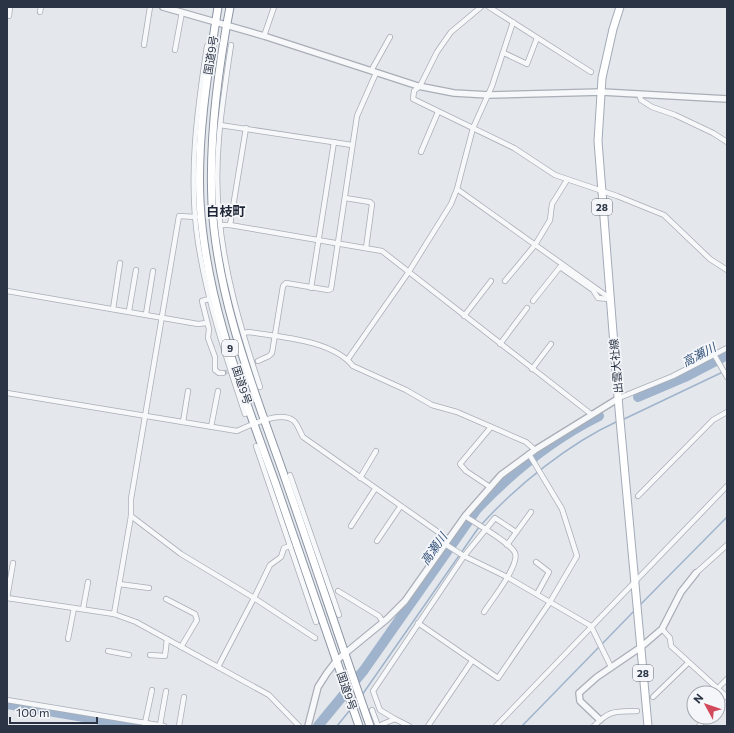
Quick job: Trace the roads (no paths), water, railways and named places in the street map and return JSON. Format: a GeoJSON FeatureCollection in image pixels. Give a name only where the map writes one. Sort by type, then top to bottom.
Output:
{"type":"FeatureCollection","features":[{"type":"Feature","properties":{"kind":"main road","name":"国道9号"},"geometry":{"type":"LineString","coordinates":[[218,7],[206,88],[200,160],[200,201],[210,276],[219,315],[254,424],[359,726]]}},
{"type":"Feature","properties":{"kind":"main road","name":"国道9号"},"geometry":{"type":"LineString","coordinates":[[230,7],[226,24],[214,120],[212,179],[215,240],[225,291],[264,421],[287,476],[321,584],[367,718],[376,725]]}},
{"type":"Feature","properties":{"kind":"main road","name":"出雲大社線"},"geometry":{"type":"LineString","coordinates":[[620,7],[613,29],[602,78],[598,141],[619,409],[648,726]]}},
{"type":"Feature","properties":{"kind":"street"},"geometry":{"type":"LineString","coordinates":[[9,16],[10,7]]}},
{"type":"Feature","properties":{"kind":"street"},"geometry":{"type":"LineString","coordinates":[[144,45],[150,7]]}},
{"type":"Feature","properties":{"kind":"street"},"geometry":{"type":"LineString","coordinates":[[163,7],[226,24],[420,86],[454,93],[489,95],[602,92],[727,99]]}},
{"type":"Feature","properties":{"kind":"street"},"geometry":{"type":"LineString","coordinates":[[264,36],[274,7]]}},
{"type":"Feature","properties":{"kind":"street"},"geometry":{"type":"LineString","coordinates":[[481,7],[451,32],[437,52],[420,86],[414,91],[413,99],[514,148],[555,175],[601,190],[664,215],[710,259],[727,270]]}},
{"type":"Feature","properties":{"kind":"street"},"geometry":{"type":"LineString","coordinates":[[489,7],[591,72]]}},
{"type":"Feature","properties":{"kind":"street"},"geometry":{"type":"LineString","coordinates":[[175,50],[182,12]]}},
{"type":"Feature","properties":{"kind":"street"},"geometry":{"type":"LineString","coordinates":[[348,359],[408,273],[451,204],[457,189],[473,128],[489,95],[513,22]]}},
{"type":"Feature","properties":{"kind":"street"},"geometry":{"type":"LineString","coordinates":[[258,360],[269,356],[272,353],[283,286],[286,283],[311,288],[331,289],[357,116],[374,72],[390,37]]}},
{"type":"Feature","properties":{"kind":"street"},"geometry":{"type":"LineString","coordinates":[[504,53],[527,64],[538,38]]}},
{"type":"Feature","properties":{"kind":"street"},"geometry":{"type":"LineString","coordinates":[[231,45],[220,125],[218,190],[220,225],[233,298],[260,387]]}},
{"type":"Feature","properties":{"kind":"street"},"geometry":{"type":"LineString","coordinates":[[207,46],[199,96],[194,156],[198,240],[209,299],[245,414]]}},
{"type":"Feature","properties":{"kind":"street"},"geometry":{"type":"LineString","coordinates":[[222,63],[227,74]]}},
{"type":"Feature","properties":{"kind":"street"},"geometry":{"type":"LineString","coordinates":[[199,96],[206,88]]}},
{"type":"Feature","properties":{"kind":"street"},"geometry":{"type":"LineString","coordinates":[[639,94],[641,100],[652,107],[674,115],[713,133],[727,142]]}},
{"type":"Feature","properties":{"kind":"street"},"geometry":{"type":"LineString","coordinates":[[421,152],[438,112]]}},
{"type":"Feature","properties":{"kind":"street"},"geometry":{"type":"LineString","coordinates":[[220,125],[352,145]]}},
{"type":"Feature","properties":{"kind":"street"},"geometry":{"type":"LineString","coordinates":[[230,225],[246,128]]}},
{"type":"Feature","properties":{"kind":"street"},"geometry":{"type":"LineString","coordinates":[[311,288],[334,142]]}},
{"type":"Feature","properties":{"kind":"street"},"geometry":{"type":"LineString","coordinates":[[212,179],[218,190]]}},
{"type":"Feature","properties":{"kind":"street"},"geometry":{"type":"LineString","coordinates":[[505,281],[535,245],[550,220],[552,204],[567,180]]}},
{"type":"Feature","properties":{"kind":"street"},"geometry":{"type":"LineString","coordinates":[[457,189],[611,299]]}},
{"type":"Feature","properties":{"kind":"street"},"geometry":{"type":"LineString","coordinates":[[344,198],[370,202],[372,204],[366,248]]}},
{"type":"Feature","properties":{"kind":"street"},"geometry":{"type":"LineString","coordinates":[[114,614],[131,516],[131,499],[179,216],[196,217]]}},
{"type":"Feature","properties":{"kind":"street"},"geometry":{"type":"LineString","coordinates":[[220,225],[230,225],[382,251],[408,273],[591,414]]}},
{"type":"Feature","properties":{"kind":"street"},"geometry":{"type":"LineString","coordinates":[[113,309],[120,263]]}},
{"type":"Feature","properties":{"kind":"street"},"geometry":{"type":"LineString","coordinates":[[533,301],[560,267],[593,290],[598,298],[611,299]]}},
{"type":"Feature","properties":{"kind":"street"},"geometry":{"type":"LineString","coordinates":[[129,312],[136,270]]}},
{"type":"Feature","properties":{"kind":"street"},"geometry":{"type":"LineString","coordinates":[[146,314],[152,271]]}},
{"type":"Feature","properties":{"kind":"street"},"geometry":{"type":"LineString","coordinates":[[464,316],[491,280]]}},
{"type":"Feature","properties":{"kind":"street"},"geometry":{"type":"LineString","coordinates":[[225,291],[233,298]]}},
{"type":"Feature","properties":{"kind":"street"},"geometry":{"type":"LineString","coordinates":[[7,292],[146,314],[198,324],[207,323]]}},
{"type":"Feature","properties":{"kind":"street"},"geometry":{"type":"LineString","coordinates":[[209,299],[202,301],[207,323],[208,338],[215,357],[215,370],[219,373],[223,373]]}},
{"type":"Feature","properties":{"kind":"street"},"geometry":{"type":"LineString","coordinates":[[500,344],[528,308]]}},
{"type":"Feature","properties":{"kind":"street"},"geometry":{"type":"LineString","coordinates":[[243,333],[249,332],[302,340],[331,351],[348,359],[353,366],[406,390],[432,405],[457,412],[526,442],[535,450]]}},
{"type":"Feature","properties":{"kind":"street"},"geometry":{"type":"LineString","coordinates":[[532,369],[551,344]]}},
{"type":"Feature","properties":{"kind":"street"},"geometry":{"type":"LineString","coordinates":[[308,726],[318,687],[337,660],[405,601],[465,516],[501,475],[535,450],[619,398],[673,376],[727,348]]}},
{"type":"Feature","properties":{"kind":"street"},"geometry":{"type":"LineString","coordinates":[[245,361],[248,351]]}},
{"type":"Feature","properties":{"kind":"street"},"geometry":{"type":"LineString","coordinates":[[714,356],[727,377]]}},
{"type":"Feature","properties":{"kind":"street"},"geometry":{"type":"LineString","coordinates":[[183,422],[188,391]]}},
{"type":"Feature","properties":{"kind":"street"},"geometry":{"type":"LineString","coordinates":[[212,427],[218,391]]}},
{"type":"Feature","properties":{"kind":"street"},"geometry":{"type":"LineString","coordinates":[[7,393],[237,431],[281,416],[288,417],[298,426],[303,437],[447,541],[464,556],[507,577],[591,626],[611,667]]}},
{"type":"Feature","properties":{"kind":"street"},"geometry":{"type":"LineString","coordinates":[[239,396],[247,402]]}},
{"type":"Feature","properties":{"kind":"street"},"geometry":{"type":"LineString","coordinates":[[638,496],[713,420],[727,412]]}},
{"type":"Feature","properties":{"kind":"street"},"geometry":{"type":"LineString","coordinates":[[490,487],[466,471],[460,464],[491,427]]}},
{"type":"Feature","properties":{"kind":"street"},"geometry":{"type":"LineString","coordinates":[[256,446],[316,622]]}},
{"type":"Feature","properties":{"kind":"street"},"geometry":{"type":"LineString","coordinates":[[360,478],[376,451]]}},
{"type":"Feature","properties":{"kind":"street"},"geometry":{"type":"LineString","coordinates":[[418,623],[472,662],[498,678],[550,602],[577,556],[562,509],[529,454]]}},
{"type":"Feature","properties":{"kind":"street"},"geometry":{"type":"LineString","coordinates":[[287,476],[294,485],[339,615]]}},
{"type":"Feature","properties":{"kind":"street"},"geometry":{"type":"LineString","coordinates":[[496,726],[727,486]]}},
{"type":"Feature","properties":{"kind":"street"},"geometry":{"type":"LineString","coordinates":[[351,526],[375,489]]}},
{"type":"Feature","properties":{"kind":"street"},"geometry":{"type":"LineString","coordinates":[[276,506],[279,495]]}},
{"type":"Feature","properties":{"kind":"street"},"geometry":{"type":"LineString","coordinates":[[377,541],[400,507]]}},
{"type":"Feature","properties":{"kind":"street"},"geometry":{"type":"LineString","coordinates":[[507,545],[531,512]]}},
{"type":"Feature","properties":{"kind":"street"},"geometry":{"type":"LineString","coordinates":[[131,516],[181,554],[254,598],[315,638]]}},
{"type":"Feature","properties":{"kind":"street"},"geometry":{"type":"LineString","coordinates":[[465,516],[507,545],[515,553],[515,561],[507,577],[484,612]]}},
{"type":"Feature","properties":{"kind":"street"},"geometry":{"type":"LineString","coordinates":[[409,726],[380,710],[373,691],[464,556],[485,529],[495,518],[516,532]]}},
{"type":"Feature","properties":{"kind":"street"},"geometry":{"type":"LineString","coordinates":[[600,720],[578,697],[579,693],[587,685],[641,647],[662,629],[680,592],[696,573],[727,545]]}},
{"type":"Feature","properties":{"kind":"street"},"geometry":{"type":"LineString","coordinates":[[218,667],[270,565],[281,557],[284,548],[290,546]]}},
{"type":"Feature","properties":{"kind":"street"},"geometry":{"type":"LineString","coordinates":[[536,562],[549,572],[537,594]]}},
{"type":"Feature","properties":{"kind":"street"},"geometry":{"type":"LineString","coordinates":[[13,563],[7,598],[114,614],[136,622],[269,695],[299,726]]}},
{"type":"Feature","properties":{"kind":"street"},"geometry":{"type":"LineString","coordinates":[[321,584],[324,571]]}},
{"type":"Feature","properties":{"kind":"street"},"geometry":{"type":"LineString","coordinates":[[82,609],[88,582]]}},
{"type":"Feature","properties":{"kind":"street"},"geometry":{"type":"LineString","coordinates":[[303,582],[312,590]]}},
{"type":"Feature","properties":{"kind":"street"},"geometry":{"type":"LineString","coordinates":[[119,584],[149,588]]}},
{"type":"Feature","properties":{"kind":"street"},"geometry":{"type":"LineString","coordinates":[[338,591],[379,616],[382,622]]}},
{"type":"Feature","properties":{"kind":"street"},"geometry":{"type":"LineString","coordinates":[[166,599],[195,614],[197,620],[181,646]]}},
{"type":"Feature","properties":{"kind":"street"},"geometry":{"type":"LineString","coordinates":[[68,639],[74,608]]}},
{"type":"Feature","properties":{"kind":"street"},"geometry":{"type":"LineString","coordinates":[[662,629],[670,638],[671,646],[715,685]]}},
{"type":"Feature","properties":{"kind":"street"},"geometry":{"type":"LineString","coordinates":[[150,655],[165,656],[167,639]]}},
{"type":"Feature","properties":{"kind":"street"},"geometry":{"type":"LineString","coordinates":[[108,651],[129,655]]}},
{"type":"Feature","properties":{"kind":"street"},"geometry":{"type":"LineString","coordinates":[[428,726],[472,662]]}},
{"type":"Feature","properties":{"kind":"street"},"geometry":{"type":"LineString","coordinates":[[653,697],[688,662]]}},
{"type":"Feature","properties":{"kind":"street"},"geometry":{"type":"LineString","coordinates":[[145,723],[152,690]]}},
{"type":"Feature","properties":{"kind":"street"},"geometry":{"type":"LineString","coordinates":[[7,700],[162,726],[166,691]]}},
{"type":"Feature","properties":{"kind":"street"},"geometry":{"type":"LineString","coordinates":[[179,726],[184,696]]}},
{"type":"Feature","properties":{"kind":"street"},"geometry":{"type":"LineString","coordinates":[[372,710],[376,725],[396,719]]}},
{"type":"Feature","properties":{"kind":"street"},"geometry":{"type":"LineString","coordinates":[[594,726],[605,715],[613,712],[637,711]]}},
{"type":"Feature","properties":{"kind":"waterway","name":"高瀬川"},"geometry":{"type":"LineString","coordinates":[[638,397],[685,377],[727,355]]}},
{"type":"Feature","properties":{"kind":"waterway"},"geometry":{"type":"LineString","coordinates":[[622,420],[727,370]]}},
{"type":"Feature","properties":{"kind":"waterway","name":"高瀬川"},"geometry":{"type":"LineString","coordinates":[[318,726],[364,670],[477,509],[504,482],[534,457],[565,435],[599,416]]}},
{"type":"Feature","properties":{"kind":"waterway"},"geometry":{"type":"LineString","coordinates":[[482,524],[511,495],[545,466],[581,441],[618,421]]}},
{"type":"Feature","properties":{"kind":"waterway"},"geometry":{"type":"LineString","coordinates":[[640,605],[727,517]]}},
{"type":"Feature","properties":{"kind":"waterway"},"geometry":{"type":"LineString","coordinates":[[362,695],[479,527]]}},
{"type":"Feature","properties":{"kind":"waterway"},"geometry":{"type":"LineString","coordinates":[[602,644],[634,611]]}},
{"type":"Feature","properties":{"kind":"waterway"},"geometry":{"type":"LineString","coordinates":[[522,726],[599,647]]}},
{"type":"Feature","properties":{"kind":"waterway"},"geometry":{"type":"LineString","coordinates":[[7,704],[137,726]]}},
{"type":"Feature","properties":{"kind":"waterway"},"geometry":{"type":"LineString","coordinates":[[337,726],[350,710]]}},
{"type":"Feature","properties":{"kind":"tunnel"},"geometry":{"type":"LineString","coordinates":[[223,373],[258,361]]}},
{"type":"Feature","properties":{"kind":"district","name":"白枝町"},"geometry":{"type":"Point","coordinates":[226,211]}}]}
